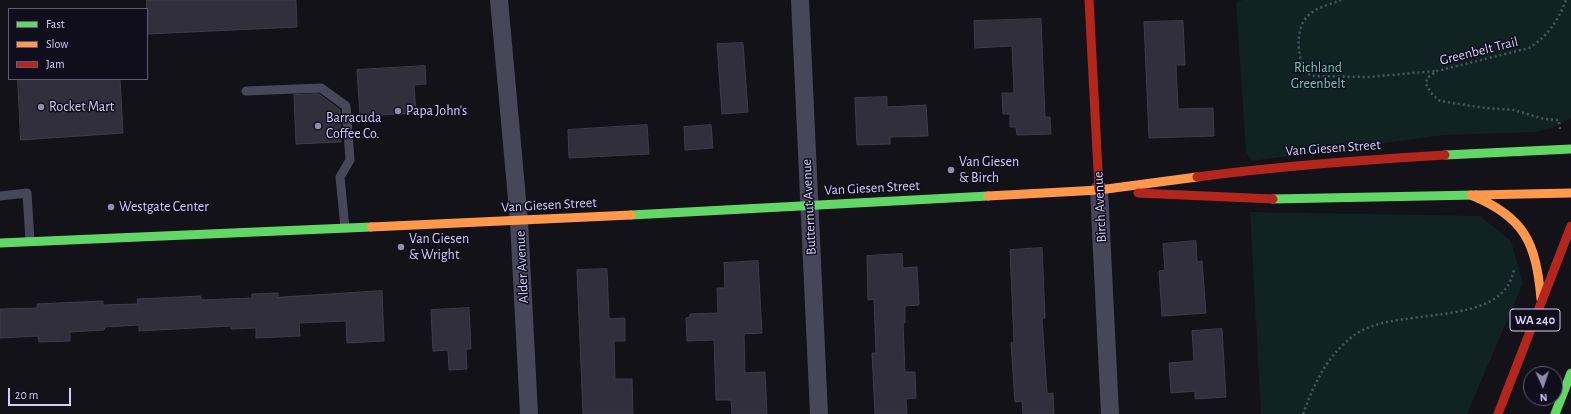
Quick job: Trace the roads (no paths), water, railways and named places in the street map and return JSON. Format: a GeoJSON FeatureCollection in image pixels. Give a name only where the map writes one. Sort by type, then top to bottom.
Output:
{"type":"FeatureCollection","features":[{"type":"Feature","properties":{"kind":"main road","name":"Birch Avenue"},"geometry":{"type":"LineString","coordinates":[[1089,0],[1099,190]]}},
{"type":"Feature","properties":{"kind":"main road","name":"Van Giesen Street"},"geometry":{"type":"LineString","coordinates":[[0,242],[520,221],[1099,190],[1261,168],[1352,160],[1571,149]]}},
{"type":"Feature","properties":{"kind":"main road","name":"Van Giesen Street"},"geometry":{"type":"LineString","coordinates":[[1099,190],[1181,196],[1269,199],[1361,199],[1571,193]]}},
{"type":"Feature","properties":{"kind":"main road"},"geometry":{"type":"LineString","coordinates":[[1471,195],[1494,204],[1508,214],[1530,240],[1535,253],[1540,280],[1542,305]]}},
{"type":"Feature","properties":{"kind":"main road","name":"WA 240"},"geometry":{"type":"LineString","coordinates":[[1498,414],[1542,305],[1571,226]]}},
{"type":"Feature","properties":{"kind":"main road"},"geometry":{"type":"LineString","coordinates":[[1555,414],[1571,373]]}},
{"type":"Feature","properties":{"kind":"street","name":"Alder Avenue"},"geometry":{"type":"LineString","coordinates":[[499,0],[520,221],[529,414]]}},
{"type":"Feature","properties":{"kind":"street","name":"Butternut Avenue"},"geometry":{"type":"LineString","coordinates":[[800,0],[819,414]]}},
{"type":"Feature","properties":{"kind":"street","name":"Birch Avenue"},"geometry":{"type":"LineString","coordinates":[[1099,190],[1110,414]]}},
{"type":"Feature","properties":{"kind":"lane"},"geometry":{"type":"LineString","coordinates":[[246,91],[321,88],[346,106],[350,160],[340,177],[345,228]]}},
{"type":"Feature","properties":{"kind":"lane"},"geometry":{"type":"LineString","coordinates":[[0,196],[27,193],[30,241]]}},
{"type":"Feature","properties":{"kind":"place","name":"Rocket Mart"},"geometry":{"type":"Point","coordinates":[41,107]}},
{"type":"Feature","properties":{"kind":"place","name":"Papa John's"},"geometry":{"type":"Point","coordinates":[398,111]}},
{"type":"Feature","properties":{"kind":"place","name":"Barracuda Coffee Co."},"geometry":{"type":"Point","coordinates":[318,126]}},
{"type":"Feature","properties":{"kind":"place","name":"Van Giesen & Birch"},"geometry":{"type":"Point","coordinates":[951,170]}},
{"type":"Feature","properties":{"kind":"place","name":"Westgate Center"},"geometry":{"type":"Point","coordinates":[111,207]}},
{"type":"Feature","properties":{"kind":"place","name":"Van Giesen & Wright"},"geometry":{"type":"Point","coordinates":[401,247]}},
{"type":"Feature","properties":{"kind":"park label","name":"Richland Greenbelt"},"geometry":{"type":"Point","coordinates":[1318,76]}}]}
